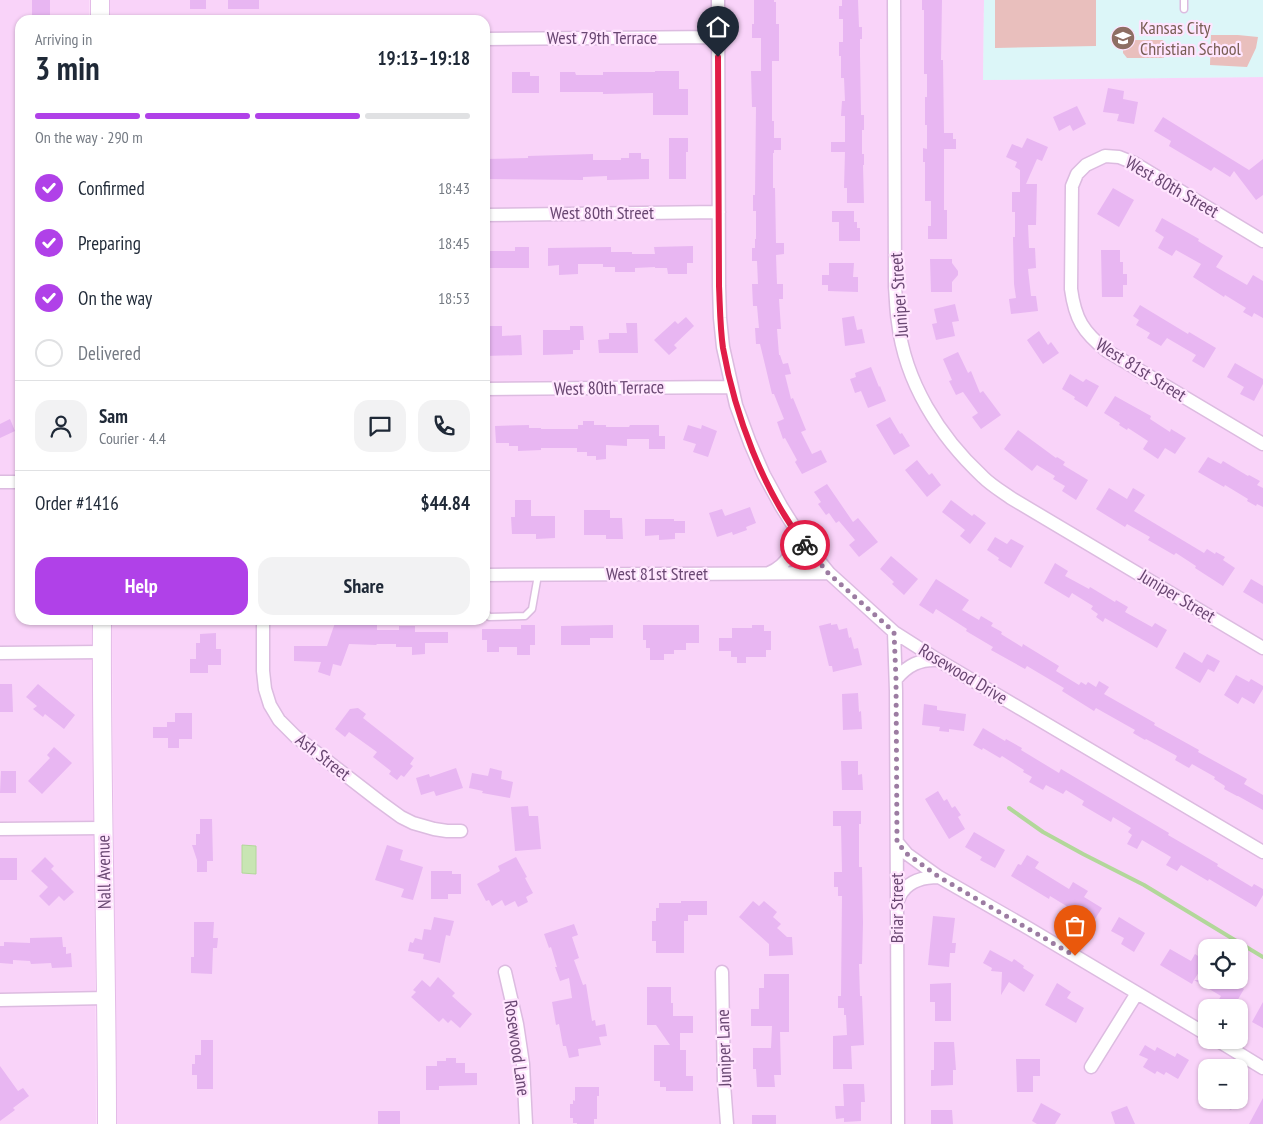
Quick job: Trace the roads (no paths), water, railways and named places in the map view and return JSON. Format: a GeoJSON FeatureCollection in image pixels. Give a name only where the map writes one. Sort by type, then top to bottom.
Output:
{"type":"FeatureCollection","features":[{"type":"Feature","properties":{"kind":"main road"},"geometry":{"type":"LineString","coordinates":[[100,0],[100,15]]}},
{"type":"Feature","properties":{"kind":"main road","name":"Nall Avenue"},"geometry":{"type":"LineString","coordinates":[[102,625],[107,1124]]}},
{"type":"Feature","properties":{"kind":"street","name":"Rosewood Drive"},"geometry":{"type":"LineString","coordinates":[[718,0],[720,318],[723,347],[736,405],[750,443],[772,491],[794,529],[828,573],[894,632],[938,660],[1263,852]]}},
{"type":"Feature","properties":{"kind":"street","name":"Juniper Street"},"geometry":{"type":"LineString","coordinates":[[894,0],[895,287],[898,323],[904,355],[924,404],[939,428],[960,454],[984,478],[1011,498],[1263,648]]}},
{"type":"Feature","properties":{"kind":"street","name":"West 79th Terrace"},"geometry":{"type":"LineString","coordinates":[[490,39],[718,37]]}},
{"type":"Feature","properties":{"kind":"street","name":"West 80th Street"},"geometry":{"type":"LineString","coordinates":[[1079,171],[1086,164],[1105,156],[1119,157],[1134,163],[1263,241]]}},
{"type":"Feature","properties":{"kind":"street","name":"West 81st Street"},"geometry":{"type":"LineString","coordinates":[[1079,171],[1072,186],[1071,289],[1073,305],[1083,328],[1093,340],[1107,351],[1263,444]]}},
{"type":"Feature","properties":{"kind":"street","name":"West 80th Street"},"geometry":{"type":"LineString","coordinates":[[490,214],[719,212]]}},
{"type":"Feature","properties":{"kind":"street","name":"West 80th Terrace"},"geometry":{"type":"LineString","coordinates":[[490,389],[732,387]]}},
{"type":"Feature","properties":{"kind":"street"},"geometry":{"type":"LineString","coordinates":[[0,482],[15,482]]}},
{"type":"Feature","properties":{"kind":"street"},"geometry":{"type":"LineString","coordinates":[[767,574],[776,570],[787,559],[794,544],[794,529]]}},
{"type":"Feature","properties":{"kind":"street","name":"West 81st Street"},"geometry":{"type":"LineString","coordinates":[[490,575],[828,573]]}},
{"type":"Feature","properties":{"kind":"street","name":"Ash Street"},"geometry":{"type":"LineString","coordinates":[[263,625],[265,689],[270,705],[279,720],[294,736],[401,817],[412,823],[447,831],[462,831]]}},
{"type":"Feature","properties":{"kind":"street","name":"Briar Street"},"geometry":{"type":"LineString","coordinates":[[894,632],[896,679],[898,1124]]}},
{"type":"Feature","properties":{"kind":"street"},"geometry":{"type":"LineString","coordinates":[[0,653],[102,652]]}},
{"type":"Feature","properties":{"kind":"street"},"geometry":{"type":"LineString","coordinates":[[896,679],[913,664],[928,659],[938,660]]}},
{"type":"Feature","properties":{"kind":"street"},"geometry":{"type":"LineString","coordinates":[[0,829],[103,828]]}},
{"type":"Feature","properties":{"kind":"street"},"geometry":{"type":"LineString","coordinates":[[897,842],[907,854],[939,877],[1198,1029]]}},
{"type":"Feature","properties":{"kind":"street"},"geometry":{"type":"LineString","coordinates":[[897,903],[908,886],[920,880],[939,877]]}},
{"type":"Feature","properties":{"kind":"street","name":"Rosewood Lane"},"geometry":{"type":"LineString","coordinates":[[505,972],[517,1024],[523,1064],[526,1124]]}},
{"type":"Feature","properties":{"kind":"street","name":"Juniper Lane"},"geometry":{"type":"LineString","coordinates":[[722,972],[724,1084],[727,1124]]}},
{"type":"Feature","properties":{"kind":"street"},"geometry":{"type":"LineString","coordinates":[[1091,1067],[1136,992]]}},
{"type":"Feature","properties":{"kind":"street"},"geometry":{"type":"LineString","coordinates":[[0,1000],[107,998]]}},
{"type":"Feature","properties":{"kind":"street"},"geometry":{"type":"LineString","coordinates":[[1231,1049],[1263,1068]]}},
{"type":"Feature","properties":{"kind":"lane"},"geometry":{"type":"LineString","coordinates":[[1184,0],[1184,10]]}},
{"type":"Feature","properties":{"kind":"lane"},"geometry":{"type":"LineString","coordinates":[[490,617],[525,616],[532,609],[538,575]]}},
{"type":"Feature","properties":{"kind":"waterway"},"geometry":{"type":"LineString","coordinates":[[1009,808],[1043,832],[1144,885],[1263,957]]}},
{"type":"Feature","properties":{"kind":"place","name":"Kansas City Christian School"},"geometry":{"type":"Point","coordinates":[1123,38]}}]}
